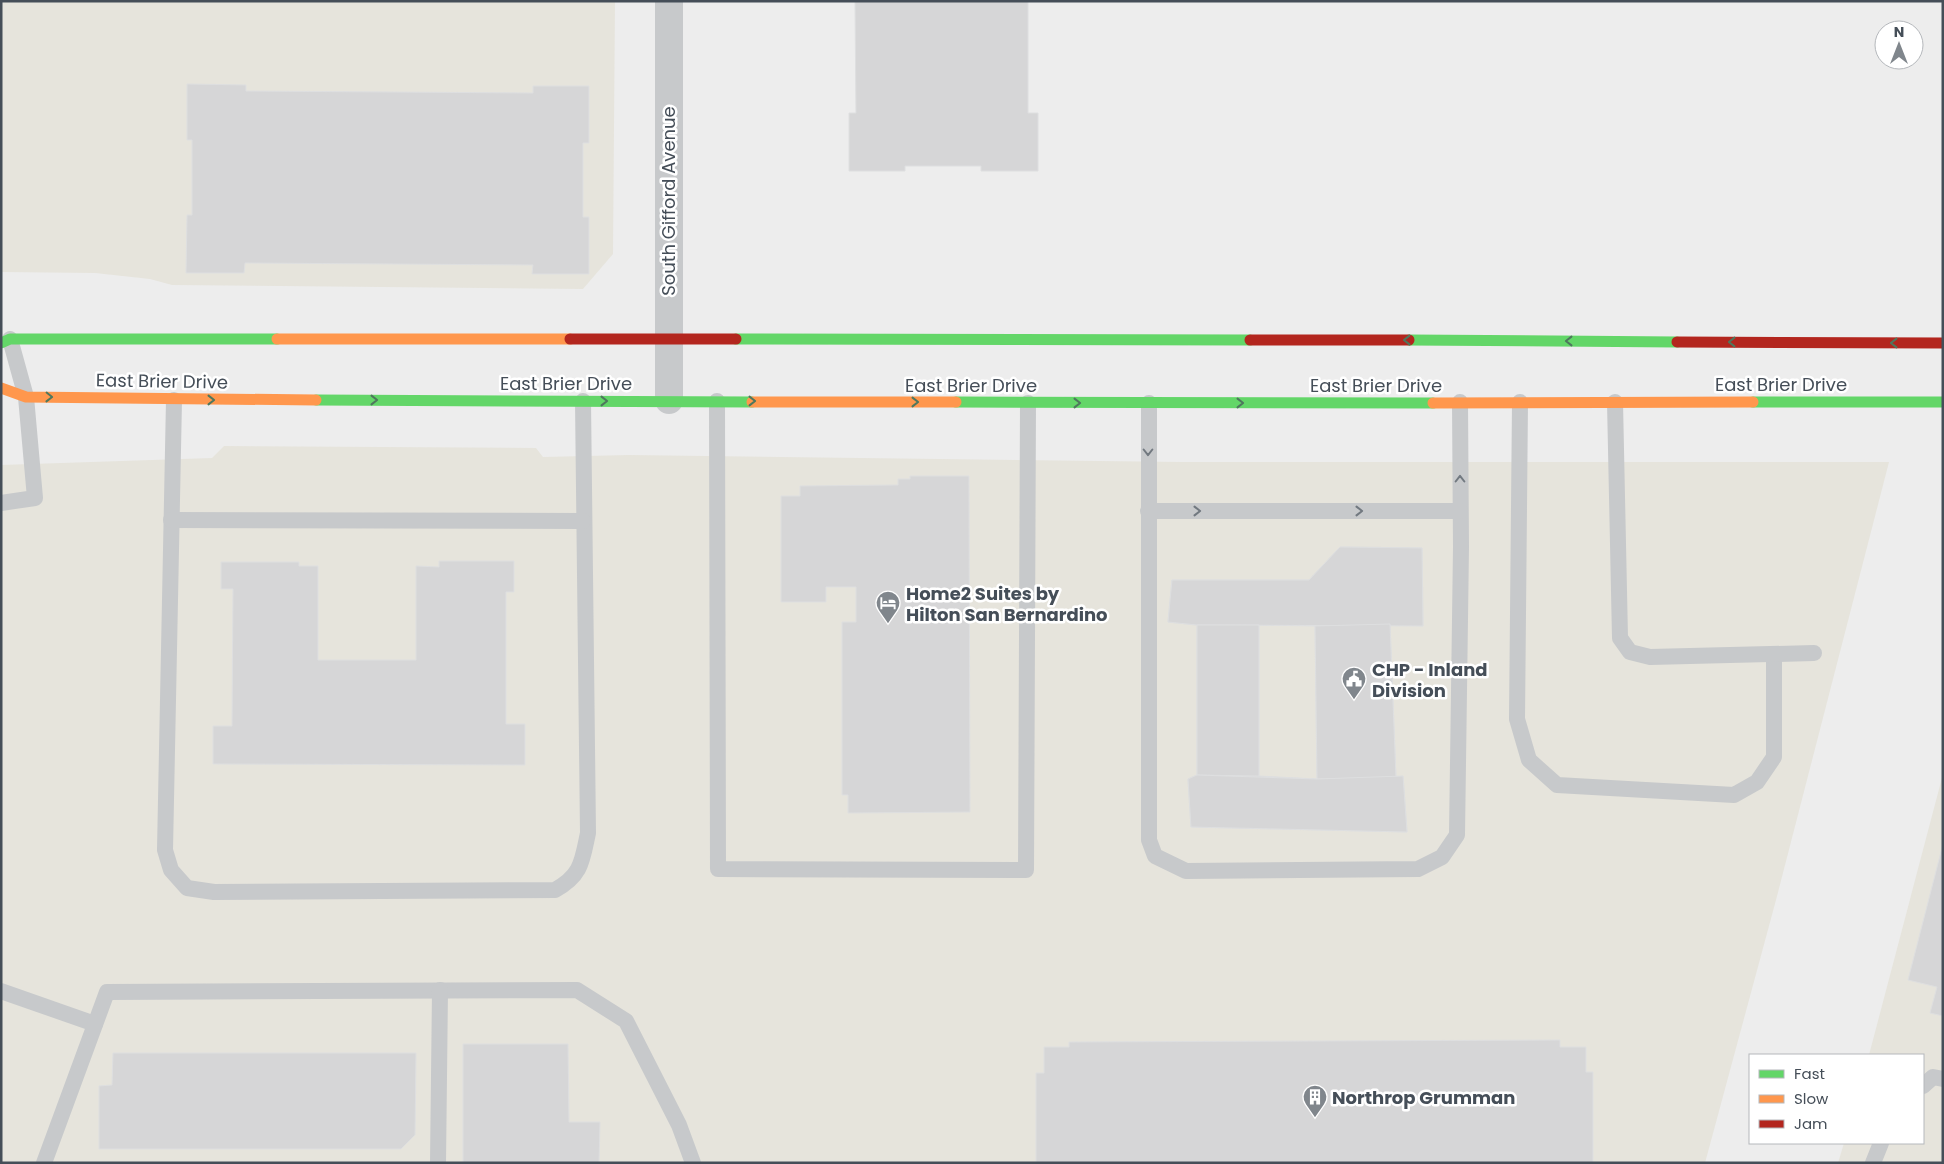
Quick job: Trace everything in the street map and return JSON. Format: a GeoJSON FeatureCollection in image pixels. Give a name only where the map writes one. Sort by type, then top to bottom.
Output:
{"type":"FeatureCollection","features":[{"type":"Feature","properties":{"kind":"street","name":"South Gifford Avenue"},"geometry":{"type":"LineString","coordinates":[[668,400],[669,1]]}},
{"type":"Feature","properties":{"kind":"street"},"geometry":{"type":"LineString","coordinates":[[5,341],[667,339],[1943,343]]}},
{"type":"Feature","properties":{"kind":"street","name":"East Brier Drive"},"geometry":{"type":"LineString","coordinates":[[1,388],[26,397],[174,400],[668,400],[1028,403],[1943,402]]}},
{"type":"Feature","properties":{"kind":"lane"},"geometry":{"type":"LineString","coordinates":[[1,503],[35,498],[26,397],[5,341]]}},
{"type":"Feature","properties":{"kind":"lane"},"geometry":{"type":"LineString","coordinates":[[174,400],[165,850],[171,870],[187,888],[214,892],[556,890],[570,882],[582,863],[588,833],[583,401]]}},
{"type":"Feature","properties":{"kind":"lane"},"geometry":{"type":"LineString","coordinates":[[717,401],[718,869],[1026,870],[1028,403]]}},
{"type":"Feature","properties":{"kind":"lane"},"geometry":{"type":"LineString","coordinates":[[1149,403],[1149,840],[1155,856],[1186,871],[1418,868],[1442,857],[1457,836],[1460,402]]}},
{"type":"Feature","properties":{"kind":"lane"},"geometry":{"type":"LineString","coordinates":[[1520,402],[1517,718],[1529,760],[1558,785],[1734,795],[1758,782],[1774,758],[1774,654]]}},
{"type":"Feature","properties":{"kind":"lane"},"geometry":{"type":"LineString","coordinates":[[1615,402],[1620,638],[1630,652],[1650,656],[1814,653]]}},
{"type":"Feature","properties":{"kind":"lane"},"geometry":{"type":"LineString","coordinates":[[1148,511],[1460,520]]}},
{"type":"Feature","properties":{"kind":"lane"},"geometry":{"type":"LineString","coordinates":[[171,520],[583,521]]}},
{"type":"Feature","properties":{"kind":"lane"},"geometry":{"type":"LineString","coordinates":[[438,1163],[440,990]]}},
{"type":"Feature","properties":{"kind":"lane"},"geometry":{"type":"LineString","coordinates":[[44,1163],[107,992],[577,990],[626,1022],[679,1125],[693,1163]]}},
{"type":"Feature","properties":{"kind":"lane"},"geometry":{"type":"LineString","coordinates":[[1,992],[94,1024]]}},
{"type":"Feature","properties":{"kind":"lane"},"geometry":{"type":"LineString","coordinates":[[1924,1085],[1933,1077],[1943,1079]]}},
{"type":"Feature","properties":{"kind":"lane"},"geometry":{"type":"LineString","coordinates":[[1873,1163],[1881,1144]]}},
{"type":"Feature","properties":{"kind":"shaded area"},"geometry":{"type":"Polygon","coordinates":[[[1,1],[615,1],[613,254],[583,289],[172,285],[150,279],[95,273],[1,272],[1,1]]]}},
{"type":"Feature","properties":{"kind":"shaded area"},"geometry":{"type":"Polygon","coordinates":[[[224,446],[536,448],[543,457],[629,455],[1182,462],[1889,462],[1776,900],[1705,1163],[1,1163],[1,465],[212,458],[224,446]]]}},
{"type":"Feature","properties":{"kind":"shaded area"},"geometry":{"type":"Polygon","coordinates":[[[1943,774],[1943,1163],[1838,1163],[1844,1144],[1924,1144],[1924,1054],[1869,1054],[1943,774]]]}},
{"type":"Feature","properties":{"kind":"building"},"geometry":{"type":"Polygon","coordinates":[[[855,1],[1028,1],[1028,113],[1038,113],[1038,171],[981,171],[981,166],[905,166],[905,171],[849,171],[849,113],[856,113],[855,1]]]}},
{"type":"Feature","properties":{"kind":"building"},"geometry":{"type":"Polygon","coordinates":[[[187,84],[246,85],[246,91],[533,93],[533,86],[589,86],[589,143],[583,143],[583,217],[589,217],[589,274],[532,274],[533,265],[245,263],[244,273],[186,273],[187,215],[192,215],[192,140],[187,140],[187,84]]]}},
{"type":"Feature","properties":{"kind":"building"},"geometry":{"type":"Polygon","coordinates":[[[910,476],[969,476],[970,812],[848,813],[848,795],[842,795],[842,622],[856,622],[856,587],[826,587],[826,602],[781,602],[781,496],[800,496],[800,486],[898,485],[898,479],[910,479],[910,476]]]}},
{"type":"Feature","properties":{"kind":"building","name":"CHP - Inland Division"},"geometry":{"type":"Polygon","coordinates":[[[1340,547],[1422,548],[1423,626],[1390,624],[1396,778],[1403,776],[1407,832],[1191,827],[1188,779],[1197,775],[1197,625],[1168,622],[1172,580],[1309,580],[1340,547]],[[1259,625],[1259,776],[1317,779],[1315,626],[1259,625]]]}},
{"type":"Feature","properties":{"kind":"building"},"geometry":{"type":"Polygon","coordinates":[[[1340,547],[1422,548],[1423,626],[1197,625],[1168,622],[1172,580],[1309,580],[1340,547]]]}},
{"type":"Feature","properties":{"kind":"building"},"geometry":{"type":"Polygon","coordinates":[[[439,561],[514,561],[514,592],[506,592],[506,724],[525,724],[525,765],[213,764],[213,726],[232,726],[233,589],[221,589],[221,562],[299,562],[299,566],[318,566],[318,660],[416,660],[416,566],[439,567],[439,561]]]}},
{"type":"Feature","properties":{"kind":"building"},"geometry":{"type":"Polygon","coordinates":[[[1390,624],[1396,778],[1317,779],[1315,626],[1390,624]]]}},
{"type":"Feature","properties":{"kind":"building"},"geometry":{"type":"Polygon","coordinates":[[[1197,625],[1259,625],[1259,776],[1197,775],[1197,625]]]}},
{"type":"Feature","properties":{"kind":"building"},"geometry":{"type":"Polygon","coordinates":[[[1197,775],[1317,779],[1403,776],[1407,832],[1191,827],[1188,779],[1197,775]]]}},
{"type":"Feature","properties":{"kind":"building"},"geometry":{"type":"Polygon","coordinates":[[[1943,844],[1943,1016],[1930,1013],[1937,987],[1908,980],[1943,844]]]}},
{"type":"Feature","properties":{"kind":"building","name":"Northrop Grumman"},"geometry":{"type":"Polygon","coordinates":[[[1560,1040],[1560,1047],[1586,1047],[1586,1072],[1593,1072],[1593,1163],[1036,1163],[1036,1073],[1044,1073],[1044,1047],[1069,1047],[1069,1042],[1560,1040]]]}},
{"type":"Feature","properties":{"kind":"building"},"geometry":{"type":"Polygon","coordinates":[[[463,1044],[568,1044],[569,1122],[600,1122],[599,1163],[463,1163],[463,1044]]]}},
{"type":"Feature","properties":{"kind":"building"},"geometry":{"type":"Polygon","coordinates":[[[113,1053],[416,1053],[415,1135],[401,1149],[99,1149],[99,1086],[112,1085],[113,1053]]]}},
{"type":"Feature","properties":{"kind":"traffic: fast"},"geometry":{"type":"LineString","coordinates":[[1,343],[10,339],[277,339]]}},
{"type":"Feature","properties":{"kind":"traffic: fast"},"geometry":{"type":"LineString","coordinates":[[736,339],[1250,340]]}},
{"type":"Feature","properties":{"kind":"traffic: fast"},"geometry":{"type":"LineString","coordinates":[[1409,340],[1677,342]]}},
{"type":"Feature","properties":{"kind":"traffic: fast"},"geometry":{"type":"LineString","coordinates":[[316,400],[752,402]]}},
{"type":"Feature","properties":{"kind":"traffic: fast"},"geometry":{"type":"LineString","coordinates":[[956,402],[1433,403]]}},
{"type":"Feature","properties":{"kind":"traffic: fast"},"geometry":{"type":"LineString","coordinates":[[1753,402],[1943,402]]}},
{"type":"Feature","properties":{"kind":"traffic: slow"},"geometry":{"type":"LineString","coordinates":[[277,339],[570,339]]}},
{"type":"Feature","properties":{"kind":"traffic: slow"},"geometry":{"type":"LineString","coordinates":[[1,388],[26,397],[316,400]]}},
{"type":"Feature","properties":{"kind":"traffic: slow"},"geometry":{"type":"LineString","coordinates":[[752,402],[956,402]]}},
{"type":"Feature","properties":{"kind":"traffic: slow"},"geometry":{"type":"LineString","coordinates":[[1433,403],[1753,402]]}},
{"type":"Feature","properties":{"kind":"traffic: jam"},"geometry":{"type":"LineString","coordinates":[[570,339],[736,339]]}},
{"type":"Feature","properties":{"kind":"traffic: jam"},"geometry":{"type":"LineString","coordinates":[[1250,340],[1409,340]]}},
{"type":"Feature","properties":{"kind":"traffic: jam"},"geometry":{"type":"LineString","coordinates":[[1677,342],[1943,343]]}},
{"type":"Feature","properties":{"kind":"place","name":"Home2 Suites by Hilton San Bernardino"},"geometry":{"type":"Point","coordinates":[888,624]}},
{"type":"Feature","properties":{"kind":"place","name":"CHP - Inland Division"},"geometry":{"type":"Point","coordinates":[1354,700]}},
{"type":"Feature","properties":{"kind":"place","name":"Northrop Grumman"},"geometry":{"type":"Point","coordinates":[1315,1118]}}]}
